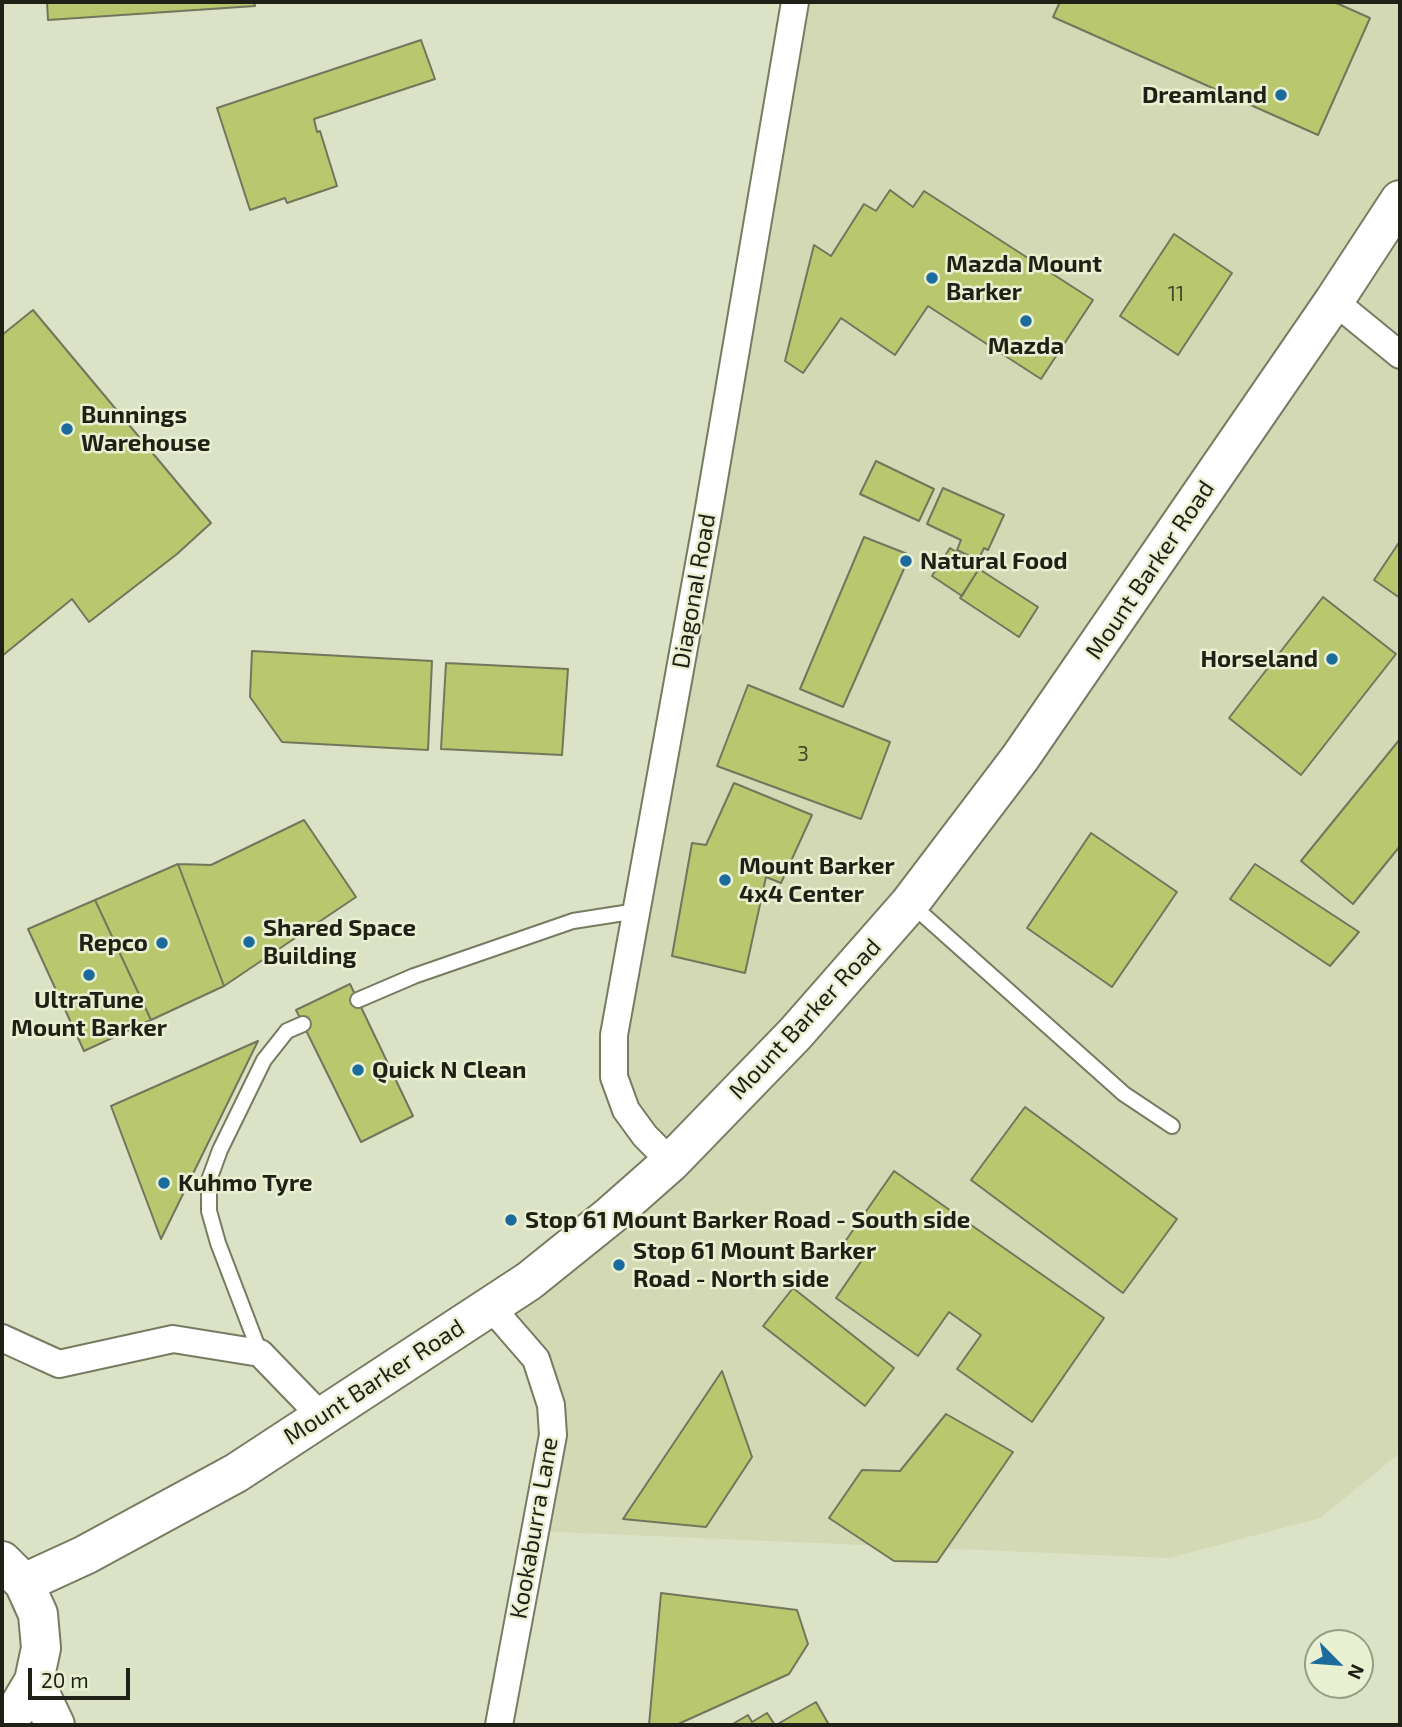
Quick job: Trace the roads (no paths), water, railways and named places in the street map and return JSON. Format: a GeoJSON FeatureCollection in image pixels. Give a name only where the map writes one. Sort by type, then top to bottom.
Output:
{"type":"FeatureCollection","features":[{"type":"Feature","properties":{"kind":"main road","name":"Mount Barker Road"},"geometry":{"type":"LineString","coordinates":[[13,1572],[85,1555],[236,1473],[528,1281],[611,1215],[671,1162],[795,1034],[910,903],[1020,758],[1334,301],[1400,200]]}},
{"type":"Feature","properties":{"kind":"main road"},"geometry":{"type":"LineString","coordinates":[[2,1722],[18,1708],[34,1681],[41,1648],[38,1614],[13,1572]]}},
{"type":"Feature","properties":{"kind":"main road"},"geometry":{"type":"LineString","coordinates":[[34,1681],[55,1725]]}},
{"type":"Feature","properties":{"kind":"street","name":"Diagonal Road"},"geometry":{"type":"LineString","coordinates":[[671,1162],[645,1136],[626,1110],[614,1077],[614,1035],[707,520],[795,2]]}},
{"type":"Feature","properties":{"kind":"street"},"geometry":{"type":"LineString","coordinates":[[1334,301],[1400,355]]}},
{"type":"Feature","properties":{"kind":"street","name":"Kookaburra Lane"},"geometry":{"type":"LineString","coordinates":[[490,1306],[536,1359],[551,1405],[553,1435],[499,1725]]}},
{"type":"Feature","properties":{"kind":"street"},"geometry":{"type":"LineString","coordinates":[[2,1338],[59,1364],[173,1339],[260,1353],[321,1416]]}},
{"type":"Feature","properties":{"kind":"lane"},"geometry":{"type":"LineString","coordinates":[[910,903],[1124,1094],[1172,1126]]}},
{"type":"Feature","properties":{"kind":"lane"},"geometry":{"type":"LineString","coordinates":[[358,1000],[414,976],[573,920],[637,911]]}},
{"type":"Feature","properties":{"kind":"lane"},"geometry":{"type":"LineString","coordinates":[[260,1353],[218,1243],[209,1210],[209,1180],[220,1150],[264,1060],[287,1031],[303,1024]]}},
{"type":"Feature","properties":{"kind":"place","name":"Dreamland"},"geometry":{"type":"Point","coordinates":[1281,95]}},
{"type":"Feature","properties":{"kind":"place","name":"Mazda Mount Barker"},"geometry":{"type":"Point","coordinates":[932,278]}},
{"type":"Feature","properties":{"kind":"place","name":"Mazda"},"geometry":{"type":"Point","coordinates":[1026,321]}},
{"type":"Feature","properties":{"kind":"place","name":"Bunnings Warehouse"},"geometry":{"type":"Point","coordinates":[67,429]}},
{"type":"Feature","properties":{"kind":"place","name":"Natural Food"},"geometry":{"type":"Point","coordinates":[906,561]}},
{"type":"Feature","properties":{"kind":"place","name":"Horseland"},"geometry":{"type":"Point","coordinates":[1332,659]}},
{"type":"Feature","properties":{"kind":"place","name":"Mount Barker 4x4 Center"},"geometry":{"type":"Point","coordinates":[725,880]}},
{"type":"Feature","properties":{"kind":"place","name":"Shared Space Building"},"geometry":{"type":"Point","coordinates":[249,942]}},
{"type":"Feature","properties":{"kind":"place","name":"Repco"},"geometry":{"type":"Point","coordinates":[162,943]}},
{"type":"Feature","properties":{"kind":"place","name":"UltraTune Mount Barker"},"geometry":{"type":"Point","coordinates":[89,975]}},
{"type":"Feature","properties":{"kind":"place","name":"Quick N Clean"},"geometry":{"type":"Point","coordinates":[358,1070]}},
{"type":"Feature","properties":{"kind":"place","name":"Kuhmo Tyre"},"geometry":{"type":"Point","coordinates":[164,1183]}},
{"type":"Feature","properties":{"kind":"place","name":"Stop 61 Mount Barker Road - South side"},"geometry":{"type":"Point","coordinates":[511,1220]}},
{"type":"Feature","properties":{"kind":"place","name":"Stop 61 Mount Barker Road - North side"},"geometry":{"type":"Point","coordinates":[619,1265]}}]}
